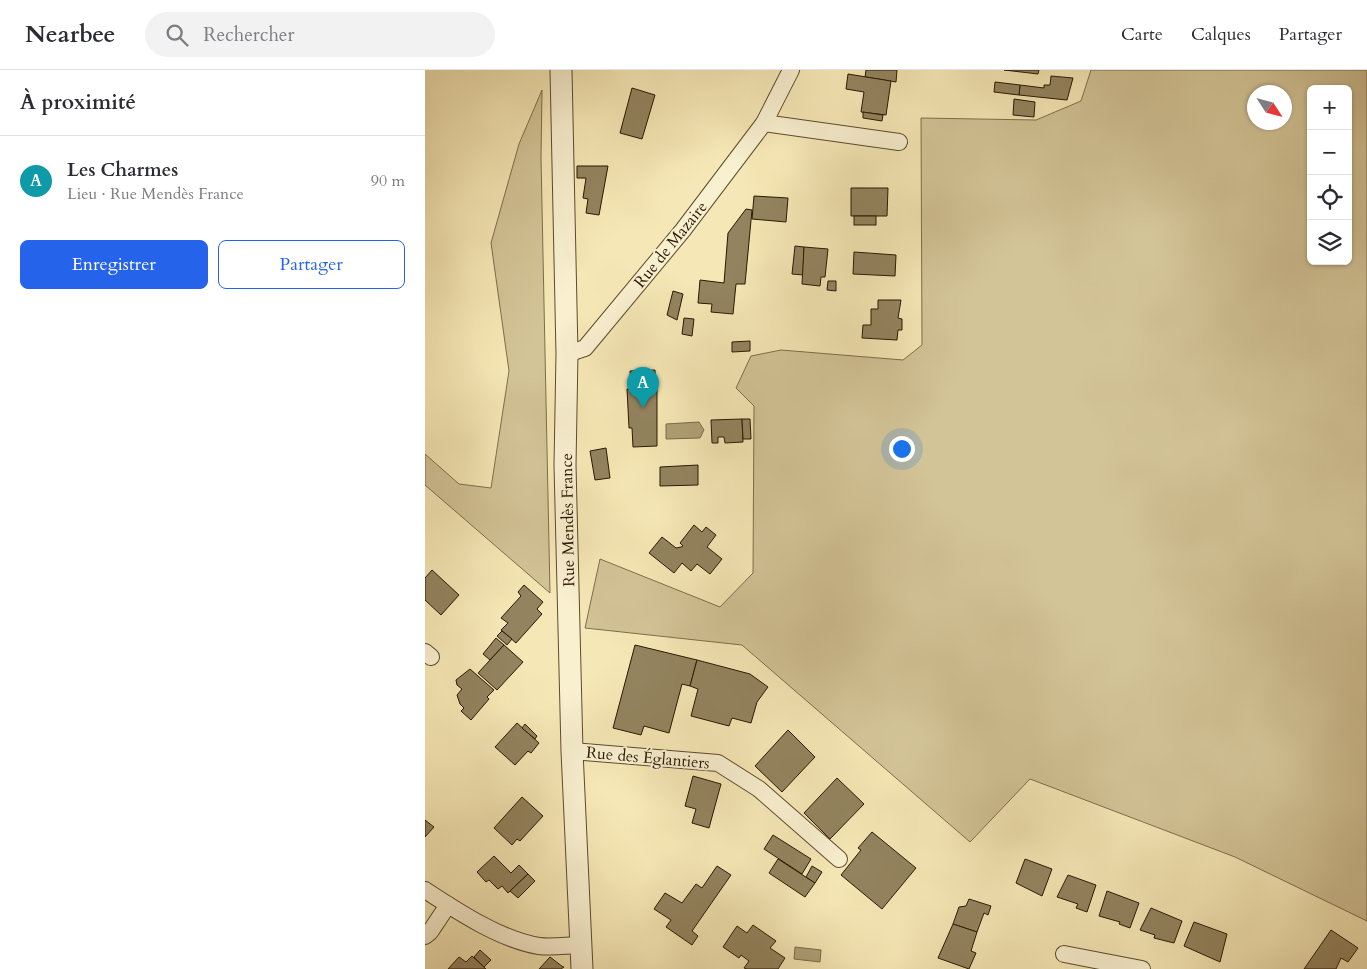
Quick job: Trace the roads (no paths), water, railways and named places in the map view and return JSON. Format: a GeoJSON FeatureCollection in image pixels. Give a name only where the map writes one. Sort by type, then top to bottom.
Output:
{"type":"FeatureCollection","features":[{"type":"Feature","properties":{"kind":"street","name":"Rue Mendès France"},"geometry":{"type":"LineString","coordinates":[[561,70],[567,354],[565,465],[572,751],[582,969]]}},
{"type":"Feature","properties":{"kind":"street","name":"Rue de Mazaire"},"geometry":{"type":"LineString","coordinates":[[567,354],[585,348],[689,222],[764,123],[791,70]]}},
{"type":"Feature","properties":{"kind":"street"},"geometry":{"type":"LineString","coordinates":[[764,123],[899,142]]}},
{"type":"Feature","properties":{"kind":"street","name":"Rue des Églantiers"},"geometry":{"type":"LineString","coordinates":[[572,751],[718,763],[759,790],[839,859]]}},
{"type":"Feature","properties":{"kind":"street"},"geometry":{"type":"LineString","coordinates":[[425,890],[517,940],[540,946],[581,945]]}},
{"type":"Feature","properties":{"kind":"street"},"geometry":{"type":"LineString","coordinates":[[425,936],[448,904]]}},
{"type":"Feature","properties":{"kind":"street"},"geometry":{"type":"LineString","coordinates":[[1064,954],[1142,969]]}},
{"type":"Feature","properties":{"kind":"place","name":"Les Charmes"},"geometry":{"type":"Point","coordinates":[643,408]}}]}
